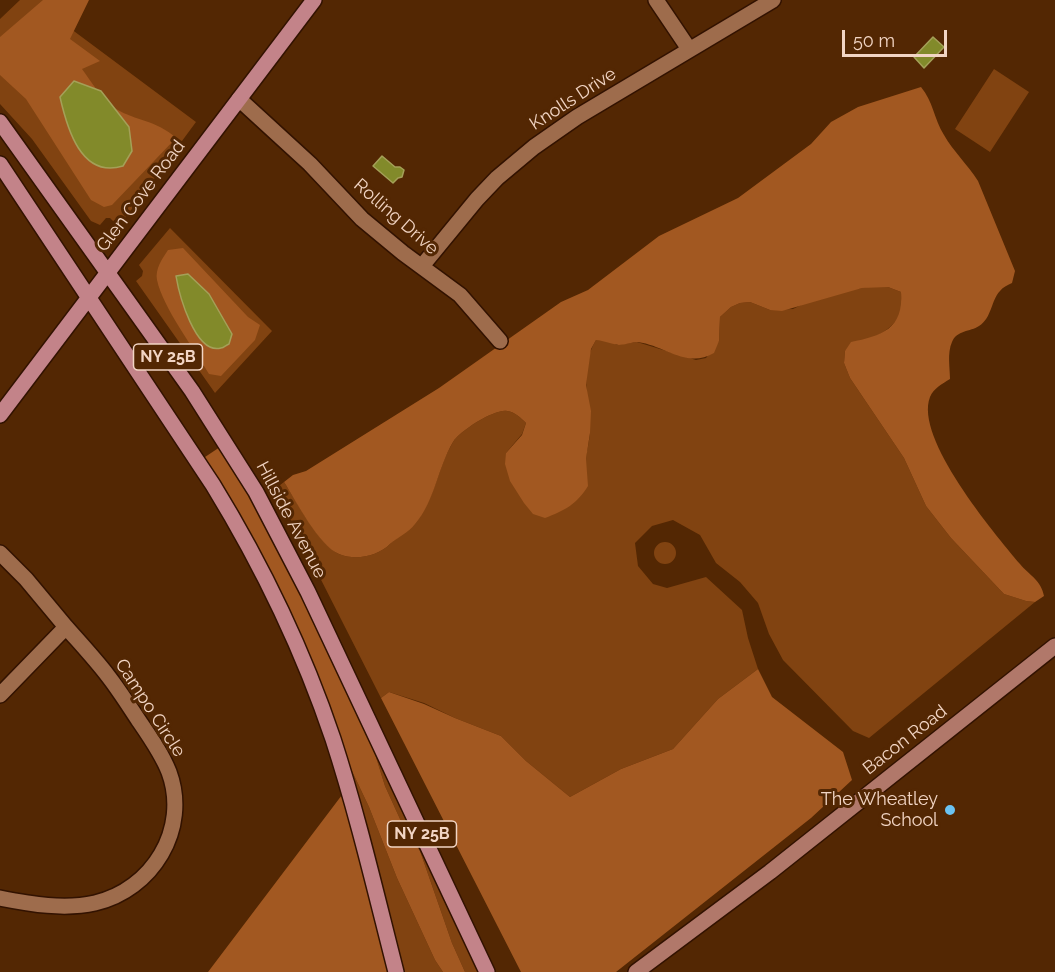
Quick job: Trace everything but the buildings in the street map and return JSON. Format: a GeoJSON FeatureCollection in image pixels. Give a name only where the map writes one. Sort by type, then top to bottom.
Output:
{"type":"FeatureCollection","features":[{"type":"Feature","properties":{"kind":"main road","name":"Glen Cove Road"},"geometry":{"type":"LineString","coordinates":[[0,415],[314,0]]}},
{"type":"Feature","properties":{"kind":"main road","name":"Hillside Avenue"},"geometry":{"type":"LineString","coordinates":[[0,122],[226,442],[281,538],[322,620],[487,972]]}},
{"type":"Feature","properties":{"kind":"main road","name":"NY 25B"},"geometry":{"type":"LineString","coordinates":[[0,164],[213,485],[242,534],[292,633],[323,710],[341,764],[396,972]]}},
{"type":"Feature","properties":{"kind":"street"},"geometry":{"type":"LineString","coordinates":[[656,0],[689,50]]}},
{"type":"Feature","properties":{"kind":"street","name":"Knolls Drive"},"geometry":{"type":"LineString","coordinates":[[422,266],[477,199],[497,178],[534,147],[578,117],[773,0]]}},
{"type":"Feature","properties":{"kind":"street","name":"Rolling Drive"},"geometry":{"type":"LineString","coordinates":[[239,99],[310,164],[362,219],[471,306],[500,341]]}},
{"type":"Feature","properties":{"kind":"street","name":"Campo Circle"},"geometry":{"type":"LineString","coordinates":[[0,553],[26,579],[107,675],[155,746],[170,773],[175,802],[174,822],[169,841],[157,863],[142,880],[125,892],[94,903],[61,906],[0,898]]}},
{"type":"Feature","properties":{"kind":"street"},"geometry":{"type":"LineString","coordinates":[[0,695],[66,627]]}},
{"type":"Feature","properties":{"kind":"street","name":"Bacon Road"},"geometry":{"type":"LineString","coordinates":[[636,972],[770,872],[1055,646]]}},
{"type":"Feature","properties":{"kind":"shaded area"},"geometry":{"type":"Polygon","coordinates":[[[20,0],[72,0],[55,17],[196,122],[123,221],[115,223],[110,218],[106,218],[100,225],[91,221],[32,139],[0,104],[0,19],[20,0]]]}},
{"type":"Feature","properties":{"kind":"shaded area"},"geometry":{"type":"Polygon","coordinates":[[[43,0],[89,0],[70,39],[100,61],[82,69],[102,96],[116,109],[154,124],[176,138],[112,205],[104,207],[91,200],[26,99],[0,75],[0,37],[43,0]]]}},
{"type":"Feature","properties":{"kind":"shaded area"},"geometry":{"type":"Polygon","coordinates":[[[933,37],[944,47],[924,68],[914,57],[933,37]]]}},
{"type":"Feature","properties":{"kind":"shaded area"},"geometry":{"type":"Polygon","coordinates":[[[994,69],[1029,92],[990,152],[955,129],[994,69]]]}},
{"type":"Feature","properties":{"kind":"shaded area"},"geometry":{"type":"Polygon","coordinates":[[[74,81],[101,91],[129,127],[132,151],[123,166],[109,168],[96,165],[78,148],[67,123],[60,97],[74,81]]]}},
{"type":"Feature","properties":{"kind":"shaded area"},"geometry":{"type":"Polygon","coordinates":[[[921,87],[944,135],[978,181],[1015,271],[1012,283],[997,295],[983,323],[954,338],[949,360],[950,379],[939,386],[930,397],[928,415],[934,436],[959,484],[993,531],[1038,582],[1044,596],[1035,602],[1004,594],[951,538],[926,506],[904,458],[850,378],[844,363],[845,351],[851,342],[881,333],[888,329],[899,315],[901,292],[888,287],[862,288],[782,311],[770,310],[750,302],[740,303],[731,307],[720,317],[719,341],[714,353],[695,359],[685,358],[638,342],[619,345],[596,340],[591,349],[586,385],[591,411],[586,459],[588,486],[575,502],[564,510],[545,518],[533,514],[510,481],[505,464],[506,453],[522,435],[526,423],[513,413],[501,411],[478,422],[457,437],[448,452],[422,515],[409,530],[379,552],[359,557],[339,554],[316,533],[284,482],[293,475],[306,471],[439,388],[561,302],[588,290],[659,236],[738,198],[811,144],[831,122],[858,107],[921,87]]]}},
{"type":"Feature","properties":{"kind":"shaded area"},"geometry":{"type":"Polygon","coordinates":[[[382,156],[395,167],[404,170],[402,177],[393,183],[373,166],[382,156]]]}},
{"type":"Feature","properties":{"kind":"shaded area"},"geometry":{"type":"Polygon","coordinates":[[[170,228],[272,331],[215,393],[136,281],[142,276],[143,271],[139,265],[170,228]]]}},
{"type":"Feature","properties":{"kind":"shaded area"},"geometry":{"type":"Polygon","coordinates":[[[183,248],[248,317],[260,325],[255,340],[221,376],[209,374],[172,315],[160,291],[157,276],[161,261],[168,250],[183,248]]]}},
{"type":"Feature","properties":{"kind":"shaded area"},"geometry":{"type":"Polygon","coordinates":[[[188,274],[209,294],[232,334],[229,344],[223,348],[212,348],[203,342],[190,321],[176,276],[188,274]]]}},
{"type":"Feature","properties":{"kind":"shaded area"},"geometry":{"type":"Polygon","coordinates":[[[874,286],[888,287],[901,292],[902,307],[899,316],[887,329],[845,351],[844,363],[850,378],[904,458],[926,506],[951,538],[1004,594],[1035,602],[869,738],[853,731],[783,660],[769,634],[758,603],[740,582],[716,563],[700,535],[673,520],[652,526],[635,543],[638,566],[653,584],[667,588],[706,577],[742,610],[758,669],[718,699],[673,749],[621,769],[570,797],[526,761],[501,736],[424,703],[389,692],[381,698],[275,489],[284,482],[316,532],[339,554],[359,557],[379,552],[419,518],[457,437],[494,413],[507,411],[520,417],[526,423],[522,434],[506,453],[586,459],[590,430],[586,372],[596,340],[609,341],[617,345],[637,342],[696,360],[706,358],[719,341],[720,317],[731,307],[740,303],[750,302],[770,310],[793,309],[807,302],[849,290],[874,286]]]}},
{"type":"Feature","properties":{"kind":"shaded area"},"geometry":{"type":"Polygon","coordinates":[[[226,443],[357,696],[385,786],[400,819],[420,851],[452,943],[465,972],[443,972],[435,960],[313,685],[199,461],[226,443]]]}},
{"type":"Feature","properties":{"kind":"shaded area"},"geometry":{"type":"Polygon","coordinates":[[[665,542],[673,545],[676,553],[673,561],[665,564],[657,561],[654,553],[657,545],[665,542]]]}},
{"type":"Feature","properties":{"kind":"shaded area"},"geometry":{"type":"Polygon","coordinates":[[[758,669],[772,697],[843,752],[852,780],[811,818],[616,972],[521,972],[381,698],[389,692],[501,736],[526,761],[570,797],[621,769],[673,749],[718,699],[758,669]]]}},
{"type":"Feature","properties":{"kind":"shaded area"},"geometry":{"type":"Polygon","coordinates":[[[357,696],[487,972],[465,972],[452,943],[420,851],[400,819],[385,786],[357,696]]]}},
{"type":"Feature","properties":{"kind":"shaded area"},"geometry":{"type":"Polygon","coordinates":[[[323,710],[369,807],[397,878],[435,960],[443,972],[396,972],[323,710]]]}},
{"type":"Feature","properties":{"kind":"shaded area"},"geometry":{"type":"Polygon","coordinates":[[[348,787],[396,972],[208,972],[348,787]]]}},
{"type":"Feature","properties":{"kind":"place","name":"The Wheatley School"},"geometry":{"type":"Point","coordinates":[950,810]}}]}
